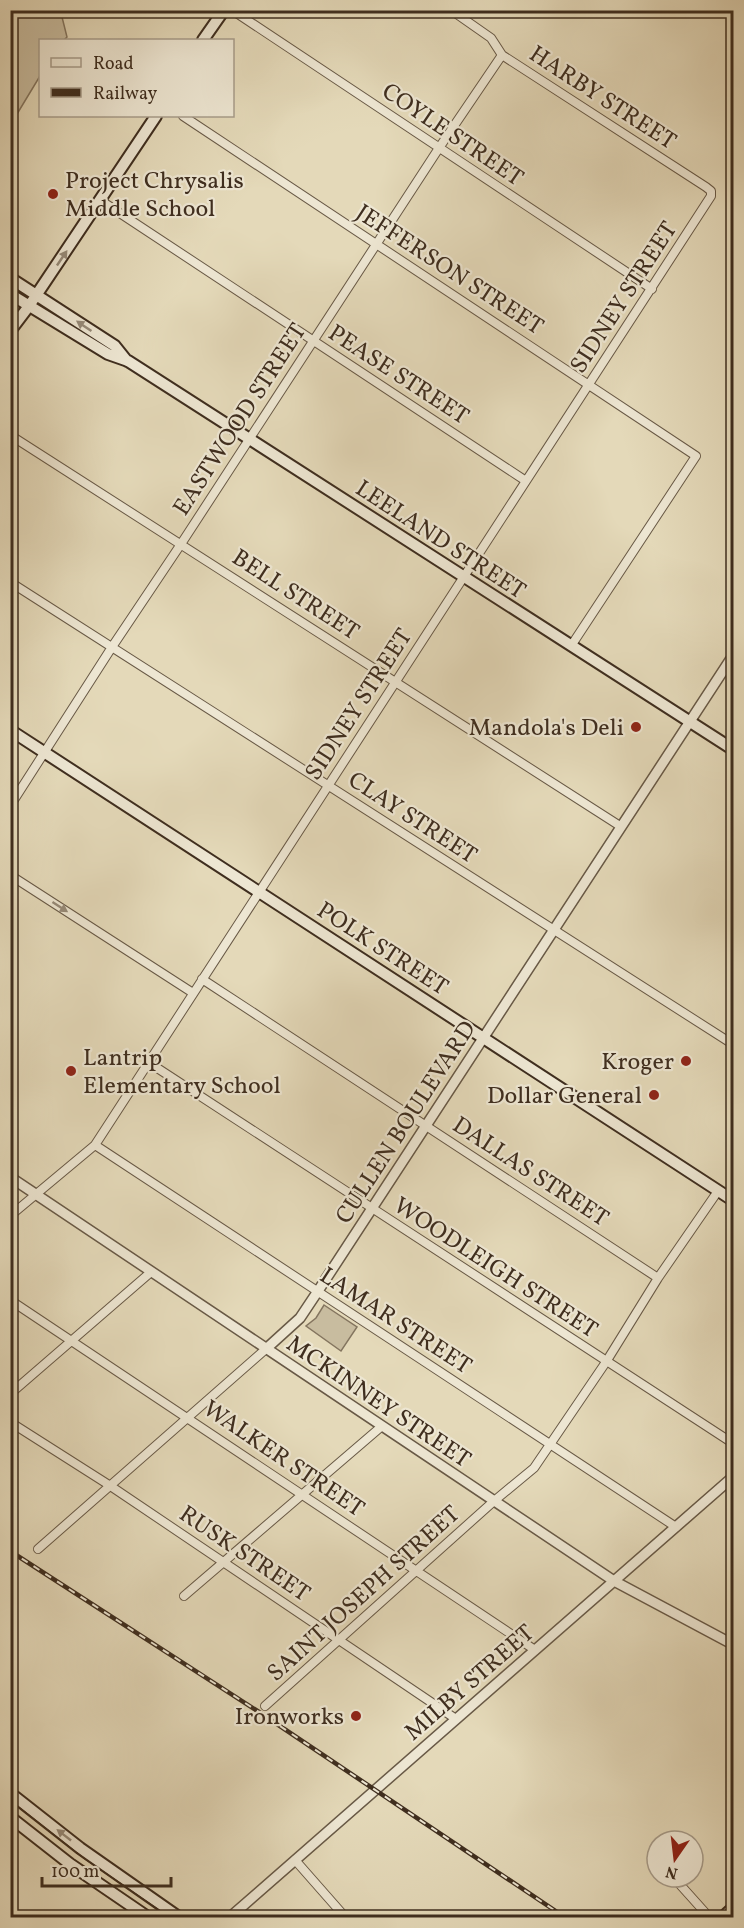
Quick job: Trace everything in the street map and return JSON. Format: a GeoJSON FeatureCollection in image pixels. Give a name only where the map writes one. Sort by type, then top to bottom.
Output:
{"type":"FeatureCollection","features":[{"type":"Feature","properties":{"kind":"main road"},"geometry":{"type":"LineString","coordinates":[[205,39],[224,10]]}},
{"type":"Feature","properties":{"kind":"main road"},"geometry":{"type":"LineString","coordinates":[[10,331],[37,295],[155,117]]}},
{"type":"Feature","properties":{"kind":"main road","name":"LEELAND STREET"},"geometry":{"type":"LineString","coordinates":[[10,278],[115,346],[128,361]]}},
{"type":"Feature","properties":{"kind":"main road","name":"LEELAND STREET"},"geometry":{"type":"LineString","coordinates":[[10,294],[108,354],[128,361],[734,750]]}},
{"type":"Feature","properties":{"kind":"main road","name":"POLK STREET"},"geometry":{"type":"LineString","coordinates":[[10,730],[734,1201]]}},
{"type":"Feature","properties":{"kind":"main road"},"geometry":{"type":"LineString","coordinates":[[10,1793],[80,1848],[180,1917]]}},
{"type":"Feature","properties":{"kind":"main road"},"geometry":{"type":"LineString","coordinates":[[10,1817],[70,1864],[149,1917]]}},
{"type":"Feature","properties":{"kind":"main road"},"geometry":{"type":"LineString","coordinates":[[722,1917],[734,1907]]}},
{"type":"Feature","properties":{"kind":"street","name":"COYLE STREET"},"geometry":{"type":"LineString","coordinates":[[232,10],[652,289]]}},
{"type":"Feature","properties":{"kind":"street","name":"HARBY STREET"},"geometry":{"type":"LineString","coordinates":[[451,10],[491,38],[502,55],[711,191]]}},
{"type":"Feature","properties":{"kind":"street","name":"EASTWOOD STREET"},"geometry":{"type":"LineString","coordinates":[[10,806],[112,646],[182,544],[376,244],[502,55]]}},
{"type":"Feature","properties":{"kind":"street","name":"JEFFERSON STREET"},"geometry":{"type":"LineString","coordinates":[[185,117],[696,456],[571,646]]}},
{"type":"Feature","properties":{"kind":"street","name":"SIDNEY STREET"},"geometry":{"type":"LineString","coordinates":[[10,1216],[95,1145],[652,289],[708,201],[711,191]]}},
{"type":"Feature","properties":{"kind":"street","name":"PEASE STREET"},"geometry":{"type":"LineString","coordinates":[[100,200],[526,481]]}},
{"type":"Feature","properties":{"kind":"street","name":"BELL STREET"},"geometry":{"type":"LineString","coordinates":[[10,435],[620,826]]}},
{"type":"Feature","properties":{"kind":"street","name":"CLAY STREET"},"geometry":{"type":"LineString","coordinates":[[10,582],[734,1045]]}},
{"type":"Feature","properties":{"kind":"street","name":"CULLEN BOULEVARD"},"geometry":{"type":"LineString","coordinates":[[38,1549],[300,1318],[734,654]]}},
{"type":"Feature","properties":{"kind":"street"},"geometry":{"type":"LineString","coordinates":[[10,875],[193,993]]}},
{"type":"Feature","properties":{"kind":"street","name":"DALLAS STREET"},"geometry":{"type":"LineString","coordinates":[[202,979],[658,1278]]}},
{"type":"Feature","properties":{"kind":"street","name":"WOODLEIGH STREET"},"geometry":{"type":"LineString","coordinates":[[148,1062],[371,1210],[734,1444]]}},
{"type":"Feature","properties":{"kind":"street","name":"LAMAR STREET"},"geometry":{"type":"LineString","coordinates":[[95,1145],[676,1527]]}},
{"type":"Feature","properties":{"kind":"street","name":"MCKINNEY STREET"},"geometry":{"type":"LineString","coordinates":[[10,1177],[614,1581],[734,1645]]}},
{"type":"Feature","properties":{"kind":"street","name":"SAINT JOSEPH STREET"},"geometry":{"type":"LineString","coordinates":[[265,1706],[534,1468],[606,1362],[658,1278],[718,1191]]}},
{"type":"Feature","properties":{"kind":"street"},"geometry":{"type":"LineString","coordinates":[[10,1394],[151,1272]]}},
{"type":"Feature","properties":{"kind":"street","name":"WALKER STREET"},"geometry":{"type":"LineString","coordinates":[[10,1300],[535,1650]]}},
{"type":"Feature","properties":{"kind":"street","name":"RUSK STREET"},"geometry":{"type":"LineString","coordinates":[[10,1422],[109,1485],[456,1719]]}},
{"type":"Feature","properties":{"kind":"street"},"geometry":{"type":"LineString","coordinates":[[184,1596],[382,1426]]}},
{"type":"Feature","properties":{"kind":"street","name":"MILBY STREET"},"geometry":{"type":"LineString","coordinates":[[230,1917],[734,1476]]}},
{"type":"Feature","properties":{"kind":"street"},"geometry":{"type":"LineString","coordinates":[[295,1860],[346,1917]]}},
{"type":"Feature","properties":{"kind":"street"},"geometry":{"type":"LineString","coordinates":[[684,1889],[710,1917]]}},
{"type":"Feature","properties":{"kind":"shaded area"},"geometry":{"type":"Polygon","coordinates":[[[11,10],[52,11],[62,17],[67,37],[65,39],[39,39],[39,78],[11,124],[11,10]]]}},
{"type":"Feature","properties":{"kind":"shaded area"},"geometry":{"type":"Polygon","coordinates":[[[324,1305],[357,1327],[341,1351],[306,1326],[316,1318],[324,1305]]]}},
{"type":"Feature","properties":{"kind":"tram line"},"geometry":{"type":"LineString","coordinates":[[10,1800],[85,1859],[171,1918]]}},
{"type":"Feature","properties":{"kind":"railway"},"geometry":{"type":"LineString","coordinates":[[10,1551],[259,1712],[566,1918]]}},
{"type":"Feature","properties":{"kind":"place","name":"Project Chrysalis Middle School"},"geometry":{"type":"Point","coordinates":[53,194]}},
{"type":"Feature","properties":{"kind":"place","name":"Mandola's Deli"},"geometry":{"type":"Point","coordinates":[636,727]}},
{"type":"Feature","properties":{"kind":"place","name":"Kroger"},"geometry":{"type":"Point","coordinates":[686,1061]}},
{"type":"Feature","properties":{"kind":"place","name":"Lantrip Elementary School"},"geometry":{"type":"Point","coordinates":[71,1071]}},
{"type":"Feature","properties":{"kind":"place","name":"Dollar General"},"geometry":{"type":"Point","coordinates":[654,1095]}},
{"type":"Feature","properties":{"kind":"place","name":"Ironworks"},"geometry":{"type":"Point","coordinates":[356,1716]}}]}
